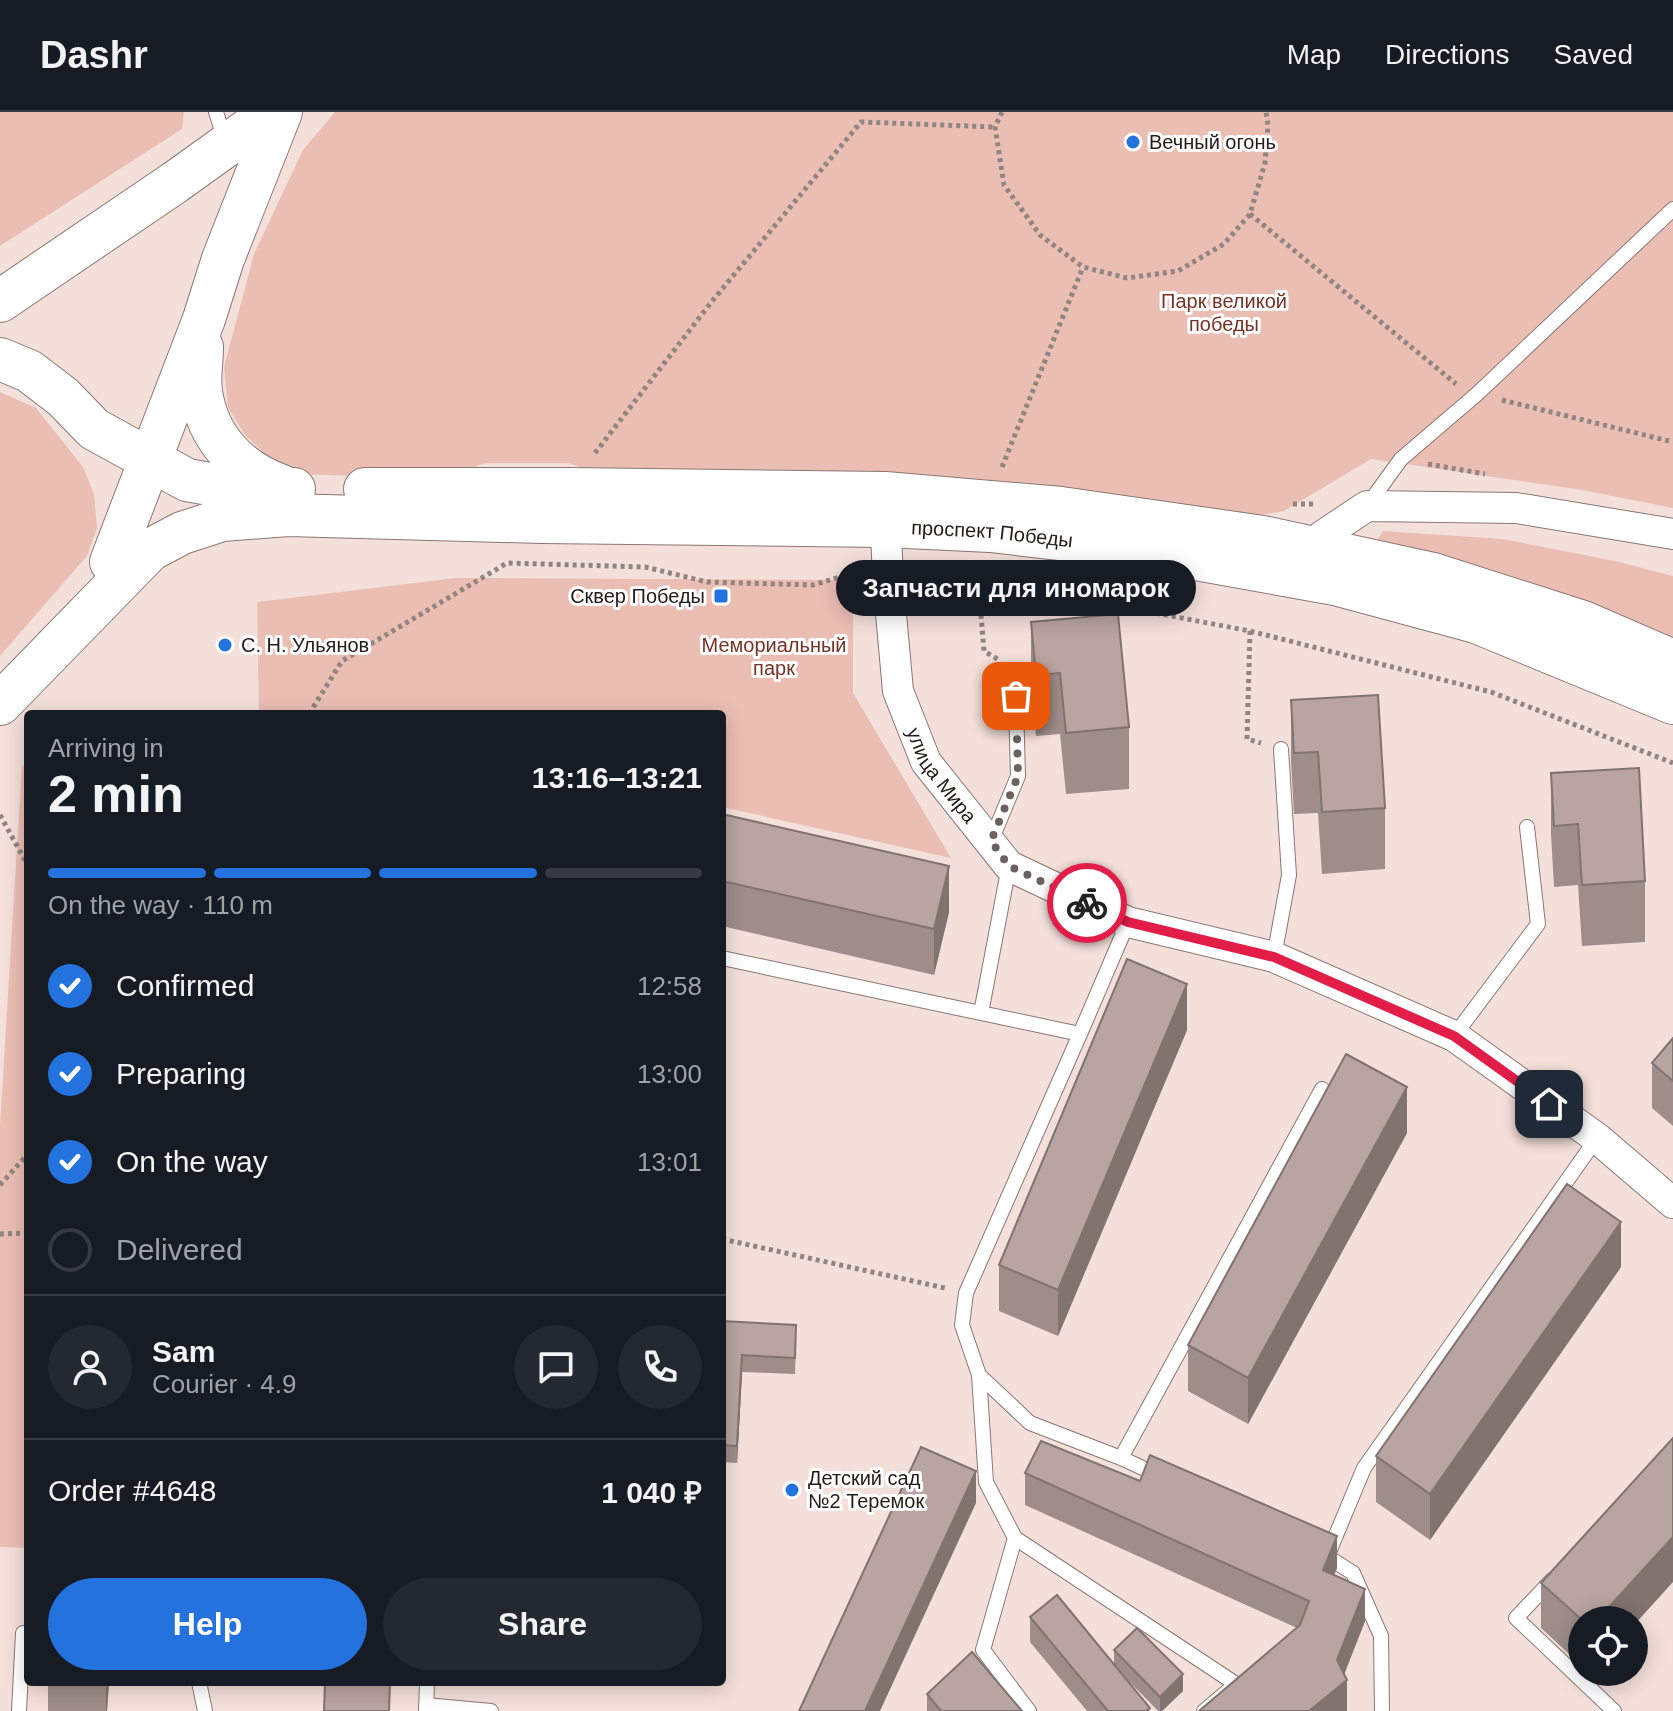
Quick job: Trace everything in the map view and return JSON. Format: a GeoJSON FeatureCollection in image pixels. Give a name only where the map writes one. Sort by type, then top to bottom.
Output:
{"type":"FeatureCollection","features":[{"type":"Feature","properties":{"kind":"main road"},"geometry":{"type":"LineString","coordinates":[[0,301],[174,183],[221,128],[273,112]]}},
{"type":"Feature","properties":{"kind":"main road"},"geometry":{"type":"LineString","coordinates":[[76,628],[111,562],[281,112]]}},
{"type":"Feature","properties":{"kind":"main road"},"geometry":{"type":"LineString","coordinates":[[204,319],[200,389],[208,425],[232,457],[290,502]]}},
{"type":"Feature","properties":{"kind":"main road"},"geometry":{"type":"LineString","coordinates":[[0,359],[29,371],[63,397],[94,429],[187,480],[290,502]]}},
{"type":"Feature","properties":{"kind":"main road"},"geometry":{"type":"LineString","coordinates":[[94,429],[112,489],[111,562]]}},
{"type":"Feature","properties":{"kind":"main road","name":"проспект Победы"},"geometry":{"type":"LineString","coordinates":[[290,502],[571,489],[886,510],[1061,508],[1263,537],[1433,574],[1583,622],[1673,661]]}},
{"type":"Feature","properties":{"kind":"main road"},"geometry":{"type":"LineString","coordinates":[[0,704],[150,550],[222,520],[290,502]]}},
{"type":"Feature","properties":{"kind":"main road","name":"проспект Победы"},"geometry":{"type":"LineString","coordinates":[[886,510],[990,531],[1129,547],[1335,584],[1476,622],[1673,703]]}},
{"type":"Feature","properties":{"kind":"street"},"geometry":{"type":"LineString","coordinates":[[1318,548],[1322,536],[1367,506],[1516,508],[1673,534]]}},
{"type":"Feature","properties":{"kind":"street","name":"улица Мира"},"geometry":{"type":"LineString","coordinates":[[886,510],[888,581],[898,691],[926,762],[1009,866],[1128,922],[1274,957],[1454,1036],[1597,1138],[1673,1203]]}},
{"type":"Feature","properties":{"kind":"lane"},"geometry":{"type":"LineString","coordinates":[[1367,506],[1401,459],[1477,394],[1673,209]]}},
{"type":"Feature","properties":{"kind":"lane"},"geometry":{"type":"LineString","coordinates":[[991,841],[1018,776],[1015,670]]}},
{"type":"Feature","properties":{"kind":"lane"},"geometry":{"type":"LineString","coordinates":[[1274,957],[1289,875],[1281,749]]}},
{"type":"Feature","properties":{"kind":"lane"},"geometry":{"type":"LineString","coordinates":[[1454,1036],[1538,924],[1527,827]]}},
{"type":"Feature","properties":{"kind":"lane"},"geometry":{"type":"LineString","coordinates":[[981,1013],[1009,866]]}},
{"type":"Feature","properties":{"kind":"lane"},"geometry":{"type":"LineString","coordinates":[[1128,922],[966,1293],[962,1325],[979,1375],[986,1482],[1015,1538],[1236,1684],[1204,1711]]}},
{"type":"Feature","properties":{"kind":"lane"},"geometry":{"type":"LineString","coordinates":[[726,959],[1080,1034]]}},
{"type":"Feature","properties":{"kind":"lane"},"geometry":{"type":"LineString","coordinates":[[1121,1458],[1322,1089]]}},
{"type":"Feature","properties":{"kind":"lane"},"geometry":{"type":"LineString","coordinates":[[1327,1556],[1364,1468],[1597,1138]]}},
{"type":"Feature","properties":{"kind":"lane"},"geometry":{"type":"LineString","coordinates":[[979,1375],[1030,1423],[1121,1458],[1176,1484]]}},
{"type":"Feature","properties":{"kind":"lane"},"geometry":{"type":"LineString","coordinates":[[1015,1538],[983,1650],[1029,1711]]}},
{"type":"Feature","properties":{"kind":"lane"},"geometry":{"type":"LineString","coordinates":[[1300,1543],[1353,1573],[1381,1636],[1382,1711]]}},
{"type":"Feature","properties":{"kind":"lane"},"geometry":{"type":"LineString","coordinates":[[1558,1572],[1516,1618],[1614,1711]]}},
{"type":"Feature","properties":{"kind":"lane"},"geometry":{"type":"LineString","coordinates":[[19,1711],[23,1633]]}},
{"type":"Feature","properties":{"kind":"lane"},"geometry":{"type":"LineString","coordinates":[[200,1686],[205,1711]]}},
{"type":"Feature","properties":{"kind":"lane"},"geometry":{"type":"LineString","coordinates":[[427,1686],[426,1708],[491,1711]]}},
{"type":"Feature","properties":{"kind":"path"},"geometry":{"type":"LineString","coordinates":[[1002,112],[995,127],[1004,185],[1040,235],[1083,267],[1127,278],[1178,271],[1224,244],[1250,214],[1265,163],[1266,112]]}},
{"type":"Feature","properties":{"kind":"path"},"geometry":{"type":"LineString","coordinates":[[591,458],[713,300],[861,122],[995,127]]}},
{"type":"Feature","properties":{"kind":"path"},"geometry":{"type":"LineString","coordinates":[[1250,214],[1465,391],[1673,442]]}},
{"type":"Feature","properties":{"kind":"path"},"geometry":{"type":"LineString","coordinates":[[999,474],[1083,267]]}},
{"type":"Feature","properties":{"kind":"path"},"geometry":{"type":"LineString","coordinates":[[311,710],[342,661],[507,563],[645,567],[707,582],[813,585],[840,577],[888,581],[1113,605],[1250,631],[1491,692],[1673,763]]}},
{"type":"Feature","properties":{"kind":"path"},"geometry":{"type":"LineString","coordinates":[[982,570],[979,591],[984,651],[1015,670]]}},
{"type":"Feature","properties":{"kind":"path"},"geometry":{"type":"LineString","coordinates":[[1250,631],[1247,739],[1281,749]]}},
{"type":"Feature","properties":{"kind":"path"},"geometry":{"type":"LineString","coordinates":[[0,815],[24,859]]}},
{"type":"Feature","properties":{"kind":"path"},"geometry":{"type":"LineString","coordinates":[[0,1185],[24,1158]]}},
{"type":"Feature","properties":{"kind":"path"},"geometry":{"type":"LineString","coordinates":[[0,1234],[24,1233]]}},
{"type":"Feature","properties":{"kind":"path"},"geometry":{"type":"LineString","coordinates":[[726,1240],[966,1293]]}},
{"type":"Feature","properties":{"kind":"green space"},"geometry":{"type":"Polygon","coordinates":[[[0,112],[184,112],[182,129],[0,246],[0,112]]]}},
{"type":"Feature","properties":{"kind":"green space","name":"Парк великой победы"},"geometry":{"type":"Polygon","coordinates":[[[335,112],[1673,112],[1673,508],[1582,490],[1371,459],[1284,511],[1243,518],[610,478],[569,463],[485,463],[441,479],[296,474],[271,459],[245,435],[228,408],[224,367],[254,254],[303,150],[335,112]]]}},
{"type":"Feature","properties":{"kind":"green space"},"geometry":{"type":"Polygon","coordinates":[[[0,392],[36,408],[83,467],[94,494],[97,528],[87,556],[0,656],[0,392]]]}},
{"type":"Feature","properties":{"kind":"green space"},"geometry":{"type":"Polygon","coordinates":[[[1383,531],[1503,539],[1673,576],[1673,653],[1375,543],[1383,531]]]}},
{"type":"Feature","properties":{"kind":"green space","name":"Мемориальный парк"},"geometry":{"type":"Polygon","coordinates":[[[456,578],[853,580],[853,693],[951,858],[726,808],[726,710],[259,710],[257,602],[456,578]]]}},
{"type":"Feature","properties":{"kind":"green space"},"geometry":{"type":"Polygon","coordinates":[[[22,765],[24,1548],[0,1547],[0,1125],[22,765]]]}},
{"type":"Feature","properties":{"kind":"building"},"geometry":{"type":"Polygon","coordinates":[[[1118,614],[1129,727],[1066,733],[1060,673],[1036,675],[1031,622],[1118,614]]]}},
{"type":"Feature","properties":{"kind":"building"},"geometry":{"type":"Polygon","coordinates":[[[1378,695],[1385,808],[1322,812],[1318,752],[1294,753],[1291,700],[1378,695]]]}},
{"type":"Feature","properties":{"kind":"building"},"geometry":{"type":"Polygon","coordinates":[[[1639,768],[1645,881],[1582,885],[1578,824],[1554,826],[1551,773],[1639,768]]]}},
{"type":"Feature","properties":{"kind":"building"},"geometry":{"type":"Polygon","coordinates":[[[726,815],[949,866],[934,929],[726,882],[726,815]]]}},
{"type":"Feature","properties":{"kind":"building"},"geometry":{"type":"Polygon","coordinates":[[[1127,959],[1187,984],[1058,1290],[999,1265],[1127,959]]]}},
{"type":"Feature","properties":{"kind":"building"},"geometry":{"type":"Polygon","coordinates":[[[1673,1038],[1673,1081],[1652,1063],[1673,1038]]]}},
{"type":"Feature","properties":{"kind":"building"},"geometry":{"type":"Polygon","coordinates":[[[1346,1054],[1407,1087],[1248,1378],[1188,1345],[1346,1054]]]}},
{"type":"Feature","properties":{"kind":"building"},"geometry":{"type":"Polygon","coordinates":[[[1567,1184],[1621,1222],[1430,1494],[1376,1456],[1567,1184]]]}},
{"type":"Feature","properties":{"kind":"building"},"geometry":{"type":"Polygon","coordinates":[[[726,1321],[796,1325],[795,1358],[742,1355],[737,1446],[726,1445],[726,1321]]]}},
{"type":"Feature","properties":{"kind":"building"},"geometry":{"type":"Polygon","coordinates":[[[1673,1438],[1673,1537],[1610,1606],[1568,1607],[1541,1583],[1673,1438]]]}},
{"type":"Feature","properties":{"kind":"building"},"geometry":{"type":"Polygon","coordinates":[[[1041,1441],[1140,1481],[1150,1455],[1337,1536],[1323,1570],[1365,1589],[1337,1660],[1347,1680],[1309,1711],[1199,1711],[1300,1625],[1309,1601],[1025,1473],[1041,1441]]]}},
{"type":"Feature","properties":{"kind":"building"},"geometry":{"type":"Polygon","coordinates":[[[921,1447],[976,1471],[865,1711],[799,1711],[921,1447]]]}},
{"type":"Feature","properties":{"kind":"building"},"geometry":{"type":"Polygon","coordinates":[[[1057,1595],[1150,1708],[1146,1711],[1108,1711],[1030,1617],[1057,1595]]]}},
{"type":"Feature","properties":{"kind":"building"},"geometry":{"type":"Polygon","coordinates":[[[1137,1628],[1183,1674],[1160,1697],[1114,1650],[1137,1628]]]}},
{"type":"Feature","properties":{"kind":"building"},"geometry":{"type":"Polygon","coordinates":[[[972,1652],[1022,1711],[941,1711],[927,1694],[972,1652]]]}},
{"type":"Feature","properties":{"kind":"building"},"geometry":{"type":"Polygon","coordinates":[[[325,1686],[390,1686],[389,1711],[324,1711],[325,1686]]]}},
{"type":"Feature","properties":{"kind":"way so far"},"geometry":{"type":"LineString","coordinates":[[1016,696],[1018,776],[991,841],[1009,866],[1087,903]]}},
{"type":"Feature","properties":{"kind":"place","name":"Вечный огонь"},"geometry":{"type":"Point","coordinates":[1133,142]}},
{"type":"Feature","properties":{"kind":"place","name":"Сквер Победы"},"geometry":{"type":"Point","coordinates":[721,596]}},
{"type":"Feature","properties":{"kind":"place","name":"С. Н. Ульянов"},"geometry":{"type":"Point","coordinates":[225,645]}},
{"type":"Feature","properties":{"kind":"place","name":"Запчасти для иномарок"},"geometry":{"type":"Point","coordinates":[1016,696]}},
{"type":"Feature","properties":{"kind":"place","name":"Детский сад №2 Теремок"},"geometry":{"type":"Point","coordinates":[792,1490]}},
{"type":"Feature","properties":{"kind":"route"},"geometry":{"type":"LineString","coordinates":[[1087,903],[1128,922],[1274,957],[1454,1036],[1549,1104]]}}]}
